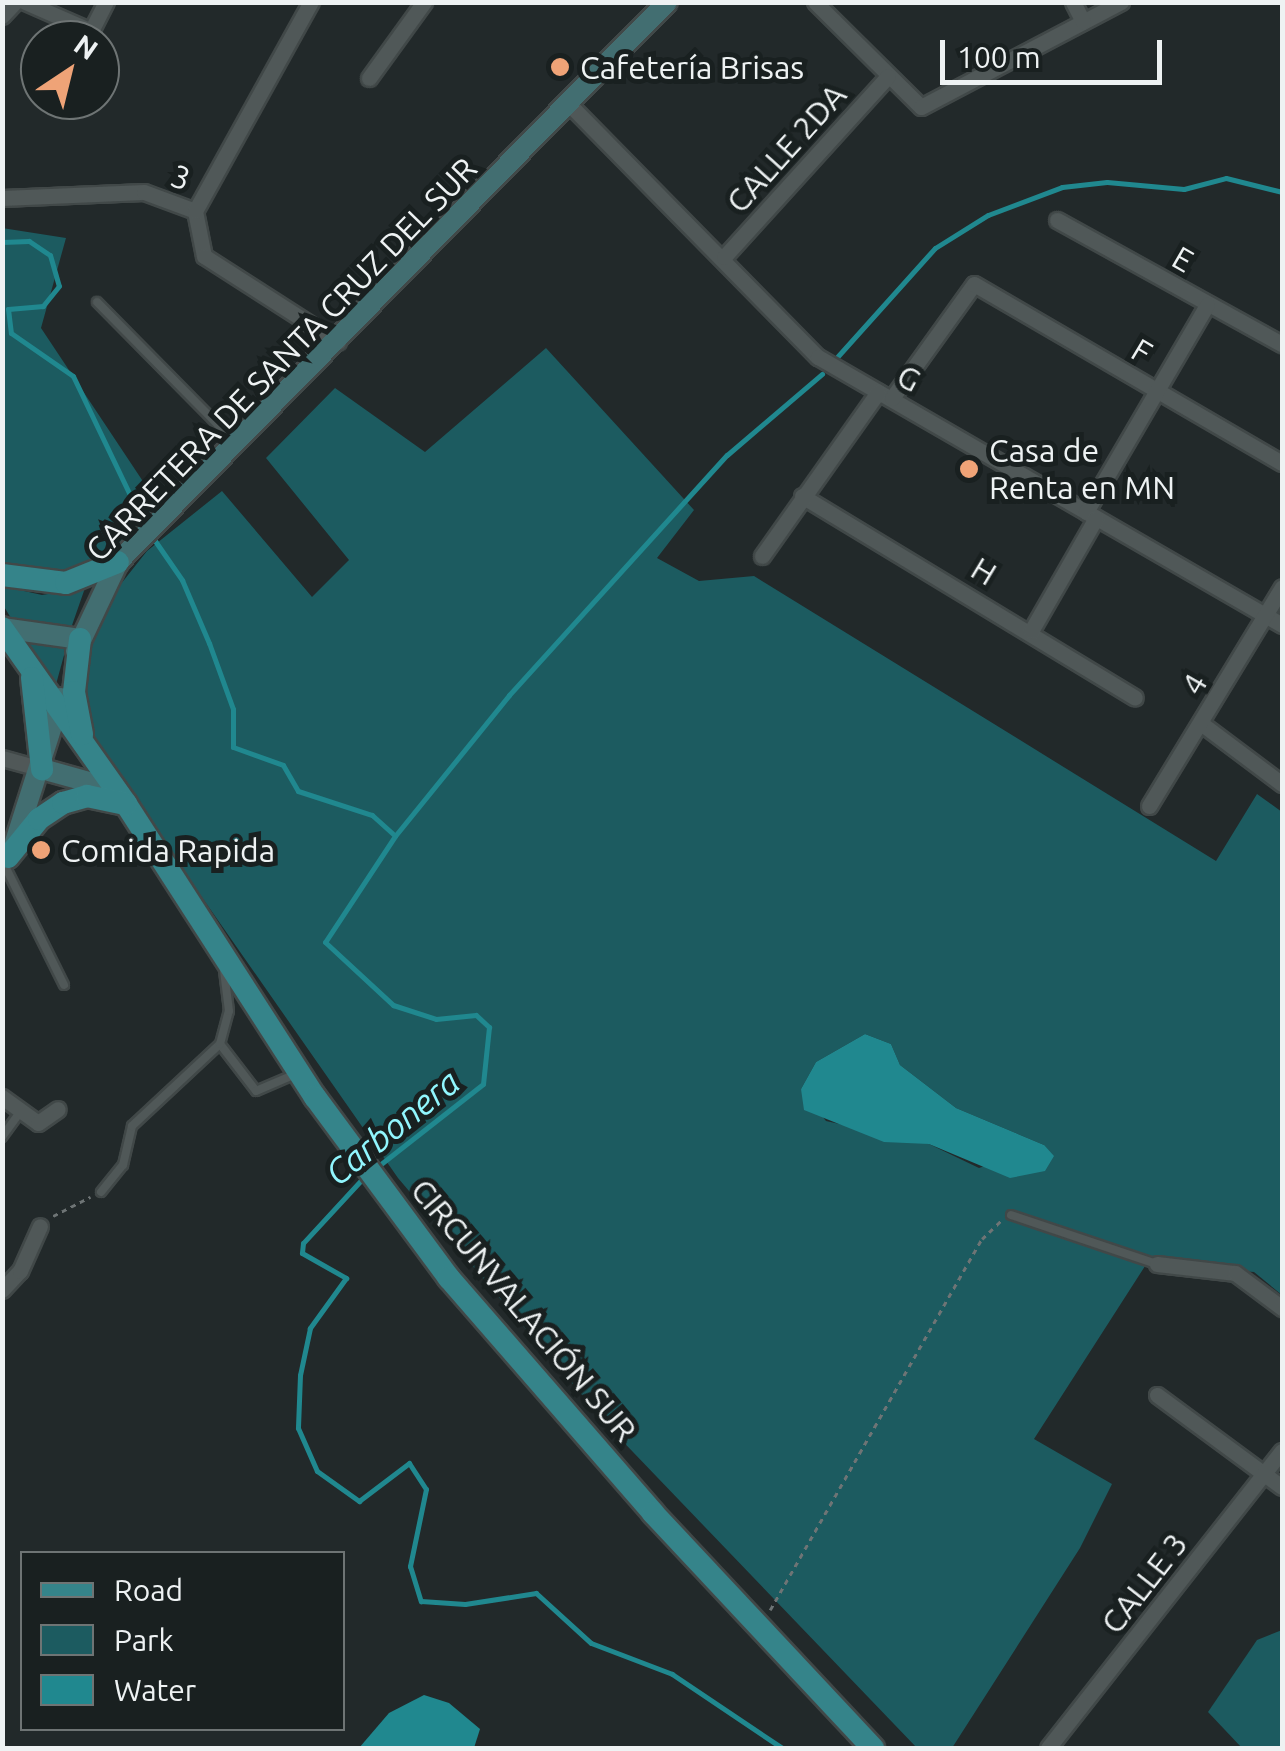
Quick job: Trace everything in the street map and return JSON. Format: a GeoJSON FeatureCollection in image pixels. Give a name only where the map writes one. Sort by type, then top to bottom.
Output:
{"type":"FeatureCollection","features":[{"type":"Feature","properties":{"kind":"main road","name":"CARRETERA DE SANTA CRUZ DEL SUR"},"geometry":{"type":"LineString","coordinates":[[5,862],[42,769],[80,638],[118,562],[338,342],[667,2]]}},
{"type":"Feature","properties":{"kind":"main road"},"geometry":{"type":"LineString","coordinates":[[2,575],[66,582],[118,562]]}},
{"type":"Feature","properties":{"kind":"main road"},"geometry":{"type":"LineString","coordinates":[[2,628],[80,638],[74,692],[84,743]]}},
{"type":"Feature","properties":{"kind":"main road","name":"CIRCUNVALACIÓN SUR"},"geometry":{"type":"LineString","coordinates":[[2,628],[121,797],[378,1187],[449,1278],[759,1629],[873,1748]]}},
{"type":"Feature","properties":{"kind":"main road"},"geometry":{"type":"LineString","coordinates":[[31,669],[42,769],[121,797]]}},
{"type":"Feature","properties":{"kind":"main road"},"geometry":{"type":"LineString","coordinates":[[5,862],[40,819],[63,803],[87,796],[121,797]]}},
{"type":"Feature","properties":{"kind":"street"},"geometry":{"type":"LineString","coordinates":[[2,16],[16,2]]}},
{"type":"Feature","properties":{"kind":"street"},"geometry":{"type":"LineString","coordinates":[[24,2],[90,31],[106,2]]}},
{"type":"Feature","properties":{"kind":"street"},"geometry":{"type":"LineString","coordinates":[[195,212],[311,2]]}},
{"type":"Feature","properties":{"kind":"street"},"geometry":{"type":"LineString","coordinates":[[369,78],[424,2]]}},
{"type":"Feature","properties":{"kind":"street"},"geometry":{"type":"LineString","coordinates":[[814,2],[922,107],[1120,2]]}},
{"type":"Feature","properties":{"kind":"street"},"geometry":{"type":"LineString","coordinates":[[1072,2],[1083,22]]}},
{"type":"Feature","properties":{"kind":"street","name":"CALLE 2DA"},"geometry":{"type":"LineString","coordinates":[[724,257],[888,76]]}},
{"type":"Feature","properties":{"kind":"street","name":"G"},"geometry":{"type":"LineString","coordinates":[[569,104],[724,257],[818,357],[1282,625]]}},
{"type":"Feature","properties":{"kind":"street","name":"3"},"geometry":{"type":"LineString","coordinates":[[2,198],[144,192],[195,212],[204,256],[338,342]]}},
{"type":"Feature","properties":{"kind":"street","name":"E"},"geometry":{"type":"LineString","coordinates":[[1057,220],[1282,344]]}},
{"type":"Feature","properties":{"kind":"street","name":"F"},"geometry":{"type":"LineString","coordinates":[[885,395],[974,284],[1282,462]]}},
{"type":"Feature","properties":{"kind":"street"},"geometry":{"type":"LineString","coordinates":[[1031,631],[1156,391],[1207,305]]}},
{"type":"Feature","properties":{"kind":"street"},"geometry":{"type":"LineString","coordinates":[[762,556],[802,496],[885,395]]}},
{"type":"Feature","properties":{"kind":"street","name":"H"},"geometry":{"type":"LineString","coordinates":[[802,496],[1031,631],[1135,698]]}},
{"type":"Feature","properties":{"kind":"street","name":"4"},"geometry":{"type":"LineString","coordinates":[[1149,806],[1282,587]]}},
{"type":"Feature","properties":{"kind":"street"},"geometry":{"type":"LineString","coordinates":[[1202,724],[1282,784]]}},
{"type":"Feature","properties":{"kind":"street"},"geometry":{"type":"LineString","coordinates":[[2,758],[42,769]]}},
{"type":"Feature","properties":{"kind":"street"},"geometry":{"type":"LineString","coordinates":[[2,1097],[38,1123],[58,1109]]}},
{"type":"Feature","properties":{"kind":"street"},"geometry":{"type":"LineString","coordinates":[[2,1290],[20,1270],[40,1226]]}},
{"type":"Feature","properties":{"kind":"street"},"geometry":{"type":"LineString","coordinates":[[1157,1264],[1236,1273],[1282,1308]]}},
{"type":"Feature","properties":{"kind":"street"},"geometry":{"type":"LineString","coordinates":[[1157,1395],[1282,1487]]}},
{"type":"Feature","properties":{"kind":"street","name":"CALLE 3"},"geometry":{"type":"LineString","coordinates":[[1048,1748],[1282,1450]]}},
{"type":"Feature","properties":{"kind":"lane"},"geometry":{"type":"LineString","coordinates":[[97,302],[236,443]]}},
{"type":"Feature","properties":{"kind":"lane"},"geometry":{"type":"LineString","coordinates":[[5,862],[64,985]]}},
{"type":"Feature","properties":{"kind":"lane"},"geometry":{"type":"LineString","coordinates":[[102,1192],[123,1166],[132,1126],[220,1044],[229,1011],[221,952]]}},
{"type":"Feature","properties":{"kind":"lane"},"geometry":{"type":"LineString","coordinates":[[220,1044],[256,1091],[299,1072]]}},
{"type":"Feature","properties":{"kind":"lane"},"geometry":{"type":"LineString","coordinates":[[2,1137],[21,1111]]}},
{"type":"Feature","properties":{"kind":"lane"},"geometry":{"type":"LineString","coordinates":[[1011,1215],[1157,1264]]}},
{"type":"Feature","properties":{"kind":"path"},"geometry":{"type":"LineString","coordinates":[[40,1226],[102,1192]]}},
{"type":"Feature","properties":{"kind":"path"},"geometry":{"type":"LineString","coordinates":[[759,1629],[982,1240],[1011,1215]]}},
{"type":"Feature","properties":{"kind":"green space"},"geometry":{"type":"Polygon","coordinates":[[[2,228],[66,238],[41,328],[160,507],[133,537],[70,574],[3,564],[2,228]]]}},
{"type":"Feature","properties":{"kind":"green space"},"geometry":{"type":"Polygon","coordinates":[[[546,348],[694,510],[657,558],[699,581],[754,576],[1216,861],[1257,794],[1282,812],[1282,1295],[1254,1272],[1147,1263],[1034,1439],[1112,1484],[1080,1548],[952,1748],[917,1748],[609,1427],[398,1178],[90,737],[82,684],[89,640],[105,604],[147,551],[222,491],[312,597],[349,560],[266,458],[335,388],[425,452],[546,348]],[[865,1034],[816,1062],[801,1089],[826,1121],[929,1144],[979,1168],[1044,1145],[956,1108],[900,1065],[891,1044],[865,1034]]]}},
{"type":"Feature","properties":{"kind":"green space"},"geometry":{"type":"Polygon","coordinates":[[[2,586],[42,595],[85,588],[70,631],[14,623],[3,605],[2,586]]]}},
{"type":"Feature","properties":{"kind":"green space"},"geometry":{"type":"Polygon","coordinates":[[[23,642],[66,648],[55,688],[23,642]]]}},
{"type":"Feature","properties":{"kind":"green space"},"geometry":{"type":"Polygon","coordinates":[[[1282,1630],[1282,1748],[1242,1748],[1208,1712],[1257,1640],[1282,1630]]]}},
{"type":"Feature","properties":{"kind":"water"},"geometry":{"type":"Polygon","coordinates":[[[865,1034],[891,1044],[900,1065],[956,1108],[1044,1145],[1054,1156],[1045,1171],[1010,1178],[929,1144],[884,1142],[804,1110],[801,1089],[816,1062],[865,1034]]]}},
{"type":"Feature","properties":{"kind":"water"},"geometry":{"type":"Polygon","coordinates":[[[424,1695],[449,1703],[480,1729],[474,1748],[359,1748],[389,1713],[424,1695]]]}},
{"type":"Feature","properties":{"kind":"waterway"},"geometry":{"type":"LineString","coordinates":[[838,356],[935,248],[988,215],[1062,187],[1107,182],[1184,189],[1226,178],[1282,192]]}},
{"type":"Feature","properties":{"kind":"waterway","name":"Carbonera"},"geometry":{"type":"LineString","coordinates":[[2,242],[29,241],[50,255],[59,286],[43,306],[8,309],[11,333],[73,376],[145,526]]}},
{"type":"Feature","properties":{"kind":"waterway"},"geometry":{"type":"LineString","coordinates":[[395,836],[509,695],[727,455],[822,374]]}},
{"type":"Feature","properties":{"kind":"waterway","name":"Carbonera"},"geometry":{"type":"LineString","coordinates":[[151,535],[182,580],[209,643],[233,709],[233,747],[283,765],[298,791],[372,815],[395,836],[325,942],[393,1005],[436,1019],[476,1015],[489,1027],[483,1084],[377,1167]]}},
{"type":"Feature","properties":{"kind":"waterway","name":"Carbonera"},"geometry":{"type":"LineString","coordinates":[[364,1177],[303,1243],[302,1253],[346,1278],[310,1328],[300,1375],[298,1428],[317,1471],[359,1501],[409,1463],[426,1489],[410,1566],[421,1601],[465,1604],[536,1593],[591,1643],[672,1674],[782,1748]]}},
{"type":"Feature","properties":{"kind":"place","name":"Cafetería Brisas"},"geometry":{"type":"Point","coordinates":[560,67]}},
{"type":"Feature","properties":{"kind":"place","name":"Casa de Renta en MN"},"geometry":{"type":"Point","coordinates":[969,469]}},
{"type":"Feature","properties":{"kind":"place","name":"Comida Rapida"},"geometry":{"type":"Point","coordinates":[41,850]}}]}
